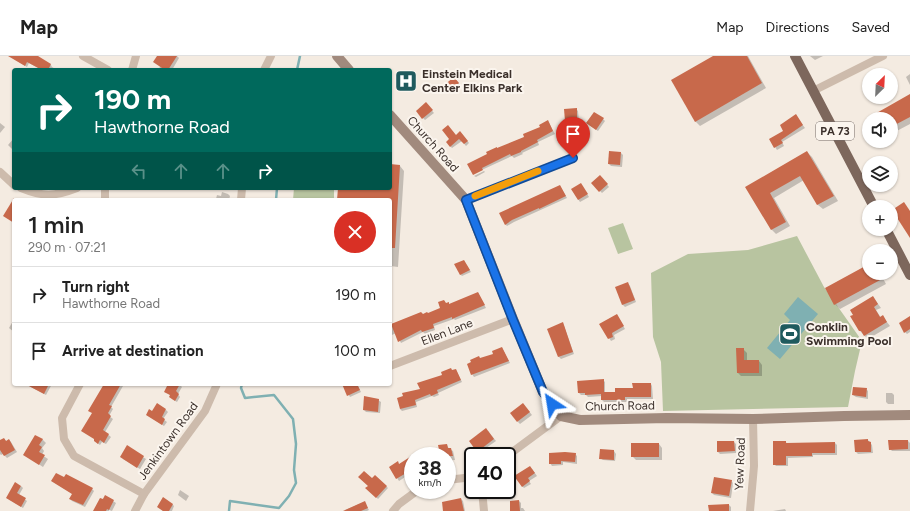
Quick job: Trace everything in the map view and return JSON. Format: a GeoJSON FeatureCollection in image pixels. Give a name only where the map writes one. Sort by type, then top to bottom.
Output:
{"type":"FeatureCollection","features":[{"type":"Feature","properties":{"kind":"main road","name":"PA 73"},"geometry":{"type":"LineString","coordinates":[[795,56],[870,200]]}},
{"type":"Feature","properties":{"kind":"main road"},"geometry":{"type":"LineString","coordinates":[[890,236],[910,275]]}},
{"type":"Feature","properties":{"kind":"street"},"geometry":{"type":"LineString","coordinates":[[83,56],[104,68]]}},
{"type":"Feature","properties":{"kind":"street"},"geometry":{"type":"LineString","coordinates":[[133,68],[136,56]]}},
{"type":"Feature","properties":{"kind":"street"},"geometry":{"type":"LineString","coordinates":[[265,68],[271,56]]}},
{"type":"Feature","properties":{"kind":"street"},"geometry":{"type":"LineString","coordinates":[[337,56],[347,68]]}},
{"type":"Feature","properties":{"kind":"street"},"geometry":{"type":"LineString","coordinates":[[813,91],[883,56]]}},
{"type":"Feature","properties":{"kind":"street","name":"Church Road"},"geometry":{"type":"LineString","coordinates":[[392,118],[466,200],[543,392],[561,416],[580,420],[667,418],[754,419],[910,415]]}},
{"type":"Feature","properties":{"kind":"street"},"geometry":{"type":"LineString","coordinates":[[466,200],[573,158]]}},
{"type":"Feature","properties":{"kind":"street"},"geometry":{"type":"LineString","coordinates":[[0,172],[12,183]]}},
{"type":"Feature","properties":{"kind":"street"},"geometry":{"type":"LineString","coordinates":[[26,190],[37,195],[60,195],[72,190]]}},
{"type":"Feature","properties":{"kind":"street","name":"Ellen Lane"},"geometry":{"type":"LineString","coordinates":[[392,365],[513,320]]}},
{"type":"Feature","properties":{"kind":"street"},"geometry":{"type":"LineString","coordinates":[[79,386],[62,418],[64,439],[74,456],[144,494]]}},
{"type":"Feature","properties":{"kind":"street","name":"Jenkintown Road"},"geometry":{"type":"LineString","coordinates":[[135,511],[144,494],[205,411],[216,386]]}},
{"type":"Feature","properties":{"kind":"street"},"geometry":{"type":"LineString","coordinates":[[516,449],[561,416]]}},
{"type":"Feature","properties":{"kind":"street","name":"Yew Road"},"geometry":{"type":"LineString","coordinates":[[750,511],[754,466],[754,419]]}},
{"type":"Feature","properties":{"kind":"street"},"geometry":{"type":"LineString","coordinates":[[393,511],[406,499]]}},
{"type":"Feature","properties":{"kind":"street"},"geometry":{"type":"LineString","coordinates":[[483,499],[484,511]]}},
{"type":"Feature","properties":{"kind":"green space"},"geometry":{"type":"Polygon","coordinates":[[[294,190],[334,190],[334,198],[293,198],[294,190]]]}},
{"type":"Feature","properties":{"kind":"green space"},"geometry":{"type":"Polygon","coordinates":[[[623,223],[633,249],[618,254],[608,228],[623,223]]]}},
{"type":"Feature","properties":{"kind":"green space"},"geometry":{"type":"Polygon","coordinates":[[[797,236],[824,287],[862,341],[848,407],[663,411],[661,362],[653,337],[651,273],[688,254],[748,250],[797,236]]]}},
{"type":"Feature","properties":{"kind":"water","name":"Conklin Swimming Pool"},"geometry":{"type":"Polygon","coordinates":[[[798,297],[818,314],[780,359],[767,348],[790,320],[784,314],[798,297]]]}},
{"type":"Feature","properties":{"kind":"building"},"geometry":{"type":"Polygon","coordinates":[[[8,56],[38,56],[51,64],[49,68],[38,68],[27,62],[25,66],[8,56]]]}},
{"type":"Feature","properties":{"kind":"building"},"geometry":{"type":"Polygon","coordinates":[[[157,56],[177,56],[169,68],[162,68],[153,62],[157,56]]]}},
{"type":"Feature","properties":{"kind":"building"},"geometry":{"type":"Polygon","coordinates":[[[713,56],[747,56],[762,83],[695,122],[671,80],[713,56]]]}},
{"type":"Feature","properties":{"kind":"building"},"geometry":{"type":"Polygon","coordinates":[[[454,77],[459,83],[448,91],[443,86],[454,77]]]}},
{"type":"Feature","properties":{"kind":"building"},"geometry":{"type":"Polygon","coordinates":[[[910,94],[910,117],[898,123],[898,112],[878,112],[892,104],[898,104],[898,101],[910,94]]]}},
{"type":"Feature","properties":{"kind":"building"},"geometry":{"type":"Polygon","coordinates":[[[426,102],[433,110],[422,119],[416,111],[426,102]]]}},
{"type":"Feature","properties":{"kind":"building"},"geometry":{"type":"Polygon","coordinates":[[[577,108],[577,121],[565,121],[564,109],[577,108]]]}},
{"type":"Feature","properties":{"kind":"building"},"geometry":{"type":"Polygon","coordinates":[[[594,112],[604,118],[596,130],[586,123],[594,112]]]}},
{"type":"Feature","properties":{"kind":"building"},"geometry":{"type":"Polygon","coordinates":[[[796,114],[803,125],[781,140],[783,143],[774,148],[769,139],[783,131],[780,125],[796,114]]]}},
{"type":"Feature","properties":{"kind":"building"},"geometry":{"type":"Polygon","coordinates":[[[548,120],[553,131],[537,140],[538,142],[521,152],[511,156],[510,154],[482,168],[483,170],[473,175],[467,164],[487,154],[486,152],[524,137],[523,134],[540,127],[539,125],[548,120]]]}},
{"type":"Feature","properties":{"kind":"building"},"geometry":{"type":"Polygon","coordinates":[[[448,125],[456,135],[460,131],[468,141],[464,144],[459,139],[450,147],[446,142],[449,139],[442,130],[448,125]]]}},
{"type":"Feature","properties":{"kind":"building"},"geometry":{"type":"Polygon","coordinates":[[[609,151],[621,152],[620,165],[608,164],[609,151]]]}},
{"type":"Feature","properties":{"kind":"building"},"geometry":{"type":"Polygon","coordinates":[[[807,151],[834,196],[817,205],[800,176],[770,193],[786,222],[771,230],[745,187],[807,151]]]}},
{"type":"Feature","properties":{"kind":"building"},"geometry":{"type":"Polygon","coordinates":[[[392,164],[400,165],[395,248],[392,248],[392,198],[337,198],[338,190],[392,190],[392,164]]]}},
{"type":"Feature","properties":{"kind":"building"},"geometry":{"type":"Polygon","coordinates":[[[600,175],[608,184],[599,192],[591,183],[600,175]]]}},
{"type":"Feature","properties":{"kind":"building"},"geometry":{"type":"Polygon","coordinates":[[[581,183],[588,194],[578,200],[571,189],[581,183]]]}},
{"type":"Feature","properties":{"kind":"building"},"geometry":{"type":"Polygon","coordinates":[[[560,185],[566,196],[512,220],[505,225],[499,213],[560,185]]]}},
{"type":"Feature","properties":{"kind":"building"},"geometry":{"type":"Polygon","coordinates":[[[12,201],[12,222],[3,216],[12,201]]]}},
{"type":"Feature","properties":{"kind":"building"},"geometry":{"type":"Polygon","coordinates":[[[904,202],[910,211],[910,238],[898,219],[898,206],[904,202]]]}},
{"type":"Feature","properties":{"kind":"building"},"geometry":{"type":"Polygon","coordinates":[[[464,260],[470,270],[460,275],[454,264],[464,260]]]}},
{"type":"Feature","properties":{"kind":"building"},"geometry":{"type":"Polygon","coordinates":[[[862,268],[862,280],[880,280],[834,305],[825,288],[862,268]]]}},
{"type":"Feature","properties":{"kind":"building"},"geometry":{"type":"Polygon","coordinates":[[[628,282],[635,300],[622,305],[615,287],[628,282]]]}},
{"type":"Feature","properties":{"kind":"building"},"geometry":{"type":"Polygon","coordinates":[[[478,292],[485,305],[452,319],[452,317],[433,324],[434,328],[422,332],[421,330],[398,342],[392,324],[421,312],[423,314],[428,313],[440,308],[438,302],[444,300],[446,303],[449,302],[449,304],[478,292]]]}},
{"type":"Feature","properties":{"kind":"building"},"geometry":{"type":"Polygon","coordinates":[[[873,296],[878,304],[874,307],[880,317],[883,315],[887,322],[864,336],[861,331],[859,331],[850,316],[853,315],[850,310],[873,296]]]}},
{"type":"Feature","properties":{"kind":"building"},"geometry":{"type":"Polygon","coordinates":[[[617,314],[624,326],[612,333],[613,337],[608,339],[599,324],[617,314]]]}},
{"type":"Feature","properties":{"kind":"building"},"geometry":{"type":"Polygon","coordinates":[[[910,316],[910,329],[904,333],[899,323],[910,316]]]}},
{"type":"Feature","properties":{"kind":"building"},"geometry":{"type":"Polygon","coordinates":[[[563,322],[573,352],[558,357],[547,329],[563,322]]]}},
{"type":"Feature","properties":{"kind":"building"},"geometry":{"type":"Polygon","coordinates":[[[502,347],[509,361],[471,375],[467,364],[471,362],[470,360],[479,356],[480,358],[493,354],[492,351],[502,347]]]}},
{"type":"Feature","properties":{"kind":"building"},"geometry":{"type":"Polygon","coordinates":[[[736,348],[744,348],[744,360],[759,360],[759,373],[737,373],[736,348]]]}},
{"type":"Feature","properties":{"kind":"building"},"geometry":{"type":"Polygon","coordinates":[[[451,368],[452,370],[456,369],[461,380],[437,390],[438,393],[431,396],[430,394],[415,400],[416,405],[400,409],[397,398],[403,396],[402,393],[420,389],[417,383],[442,375],[441,372],[451,368]]]}},
{"type":"Feature","properties":{"kind":"building"},"geometry":{"type":"Polygon","coordinates":[[[604,379],[604,392],[615,392],[615,388],[633,388],[632,383],[651,383],[651,397],[625,397],[625,400],[601,400],[601,394],[585,395],[585,393],[578,393],[577,381],[604,379]]]}},
{"type":"Feature","properties":{"kind":"building"},"geometry":{"type":"Polygon","coordinates":[[[29,386],[48,386],[44,394],[29,386]]]}},
{"type":"Feature","properties":{"kind":"building"},"geometry":{"type":"Polygon","coordinates":[[[103,386],[120,386],[109,405],[112,406],[108,413],[111,416],[103,430],[109,434],[104,443],[100,440],[98,444],[94,441],[94,439],[81,431],[92,413],[88,411],[103,386]]]}},
{"type":"Feature","properties":{"kind":"building"},"geometry":{"type":"Polygon","coordinates":[[[167,386],[179,386],[176,391],[179,394],[175,401],[169,397],[170,395],[164,392],[167,386]]]}},
{"type":"Feature","properties":{"kind":"building"},"geometry":{"type":"Polygon","coordinates":[[[343,386],[358,386],[360,390],[347,396],[343,386]]]}},
{"type":"Feature","properties":{"kind":"building"},"geometry":{"type":"Polygon","coordinates":[[[853,387],[867,388],[866,397],[852,395],[853,387]]]}},
{"type":"Feature","properties":{"kind":"building"},"geometry":{"type":"Polygon","coordinates":[[[364,396],[379,399],[378,412],[363,410],[364,396]]]}},
{"type":"Feature","properties":{"kind":"building"},"geometry":{"type":"Polygon","coordinates":[[[157,403],[166,409],[162,417],[165,419],[162,425],[146,415],[149,409],[152,411],[157,403]]]}},
{"type":"Feature","properties":{"kind":"building"},"geometry":{"type":"Polygon","coordinates":[[[523,403],[530,412],[517,422],[510,413],[523,403]]]}},
{"type":"Feature","properties":{"kind":"building"},"geometry":{"type":"Polygon","coordinates":[[[486,428],[494,439],[484,447],[473,447],[469,441],[486,428]]]}},
{"type":"Feature","properties":{"kind":"building"},"geometry":{"type":"Polygon","coordinates":[[[35,435],[43,439],[39,445],[42,447],[39,452],[45,455],[39,465],[23,455],[35,435]]]}},
{"type":"Feature","properties":{"kind":"building"},"geometry":{"type":"Polygon","coordinates":[[[4,438],[6,441],[9,439],[15,450],[4,456],[0,450],[0,440],[4,438]]]}},
{"type":"Feature","properties":{"kind":"building"},"geometry":{"type":"Polygon","coordinates":[[[868,439],[868,441],[871,442],[871,452],[855,452],[854,440],[868,439]]]}},
{"type":"Feature","properties":{"kind":"building"},"geometry":{"type":"Polygon","coordinates":[[[888,440],[908,440],[908,449],[889,450],[888,440]]]}},
{"type":"Feature","properties":{"kind":"building"},"geometry":{"type":"Polygon","coordinates":[[[717,441],[734,441],[735,451],[717,452],[717,441]]]}},
{"type":"Feature","properties":{"kind":"building"},"geometry":{"type":"Polygon","coordinates":[[[773,441],[786,441],[786,443],[835,442],[835,453],[812,453],[812,456],[786,456],[786,465],[773,465],[773,441]]]}},
{"type":"Feature","properties":{"kind":"building"},"geometry":{"type":"Polygon","coordinates":[[[631,443],[659,443],[659,457],[631,457],[631,443]]]}},
{"type":"Feature","properties":{"kind":"building"},"geometry":{"type":"Polygon","coordinates":[[[447,444],[448,447],[438,447],[438,445],[447,444]]]}},
{"type":"Feature","properties":{"kind":"building"},"geometry":{"type":"Polygon","coordinates":[[[127,445],[144,456],[137,468],[120,457],[127,445]]]}},
{"type":"Feature","properties":{"kind":"building"},"geometry":{"type":"Polygon","coordinates":[[[600,449],[614,450],[614,460],[599,459],[600,449]]]}},
{"type":"Feature","properties":{"kind":"building"},"geometry":{"type":"Polygon","coordinates":[[[549,453],[576,453],[575,462],[561,461],[561,464],[549,464],[549,453]]]}},
{"type":"Feature","properties":{"kind":"building"},"geometry":{"type":"Polygon","coordinates":[[[398,461],[399,464],[404,461],[404,474],[396,479],[389,467],[398,461]]]}},
{"type":"Feature","properties":{"kind":"building"},"geometry":{"type":"Polygon","coordinates":[[[530,466],[535,473],[528,478],[530,481],[522,487],[516,479],[516,475],[530,466]]]}},
{"type":"Feature","properties":{"kind":"building"},"geometry":{"type":"Polygon","coordinates":[[[364,471],[372,478],[375,475],[387,486],[376,498],[365,488],[368,486],[358,477],[364,471]]]}},
{"type":"Feature","properties":{"kind":"building"},"geometry":{"type":"Polygon","coordinates":[[[56,473],[64,477],[66,474],[93,488],[83,505],[69,499],[72,494],[51,481],[56,473]]]}},
{"type":"Feature","properties":{"kind":"building"},"geometry":{"type":"Polygon","coordinates":[[[714,477],[732,480],[729,496],[711,493],[714,477]]]}},
{"type":"Feature","properties":{"kind":"building"},"geometry":{"type":"Polygon","coordinates":[[[15,482],[21,486],[17,493],[26,498],[21,507],[6,498],[15,482]]]}},
{"type":"Feature","properties":{"kind":"building"},"geometry":{"type":"Polygon","coordinates":[[[105,495],[114,500],[109,510],[93,511],[100,498],[103,499],[105,495]]]}},
{"type":"Feature","properties":{"kind":"building"},"geometry":{"type":"Polygon","coordinates":[[[163,497],[173,504],[169,511],[163,511],[157,507],[163,497]]]}},
{"type":"Feature","properties":{"kind":"building"},"geometry":{"type":"Polygon","coordinates":[[[461,498],[464,511],[443,511],[442,502],[461,498]]]}},
{"type":"Feature","properties":{"kind":"building"},"geometry":{"type":"Polygon","coordinates":[[[519,500],[520,511],[510,511],[510,501],[519,500]]]}},
{"type":"Feature","properties":{"kind":"building"},"geometry":{"type":"Polygon","coordinates":[[[365,501],[368,508],[361,511],[343,511],[365,501]]]}},
{"type":"Feature","properties":{"kind":"building"},"geometry":{"type":"Polygon","coordinates":[[[729,504],[729,511],[709,511],[708,505],[729,504]]]}},
{"type":"Feature","properties":{"kind":"waterway"},"geometry":{"type":"LineString","coordinates":[[297,68],[300,56]]}},
{"type":"Feature","properties":{"kind":"waterway"},"geometry":{"type":"LineString","coordinates":[[276,198],[277,190]]}},
{"type":"Feature","properties":{"kind":"waterway"},"geometry":{"type":"LineString","coordinates":[[229,511],[230,501],[279,508],[289,496],[296,483],[294,470],[296,444],[293,419],[274,395],[245,398],[242,386]]}},
{"type":"Feature","properties":{"kind":"slow traffic"},"geometry":{"type":"LineString","coordinates":[[475,196],[538,171]]}},
{"type":"Feature","properties":{"kind":"place","name":"Einstein Medical Center Elkins Park"},"geometry":{"type":"Point","coordinates":[406,81]}},
{"type":"Feature","properties":{"kind":"place","name":"Conklin Swimming Pool"},"geometry":{"type":"Point","coordinates":[790,334]}},
{"type":"Feature","properties":{"kind":"route"},"geometry":{"type":"LineString","coordinates":[[552,404],[543,392],[466,200],[573,158]]}}]}
